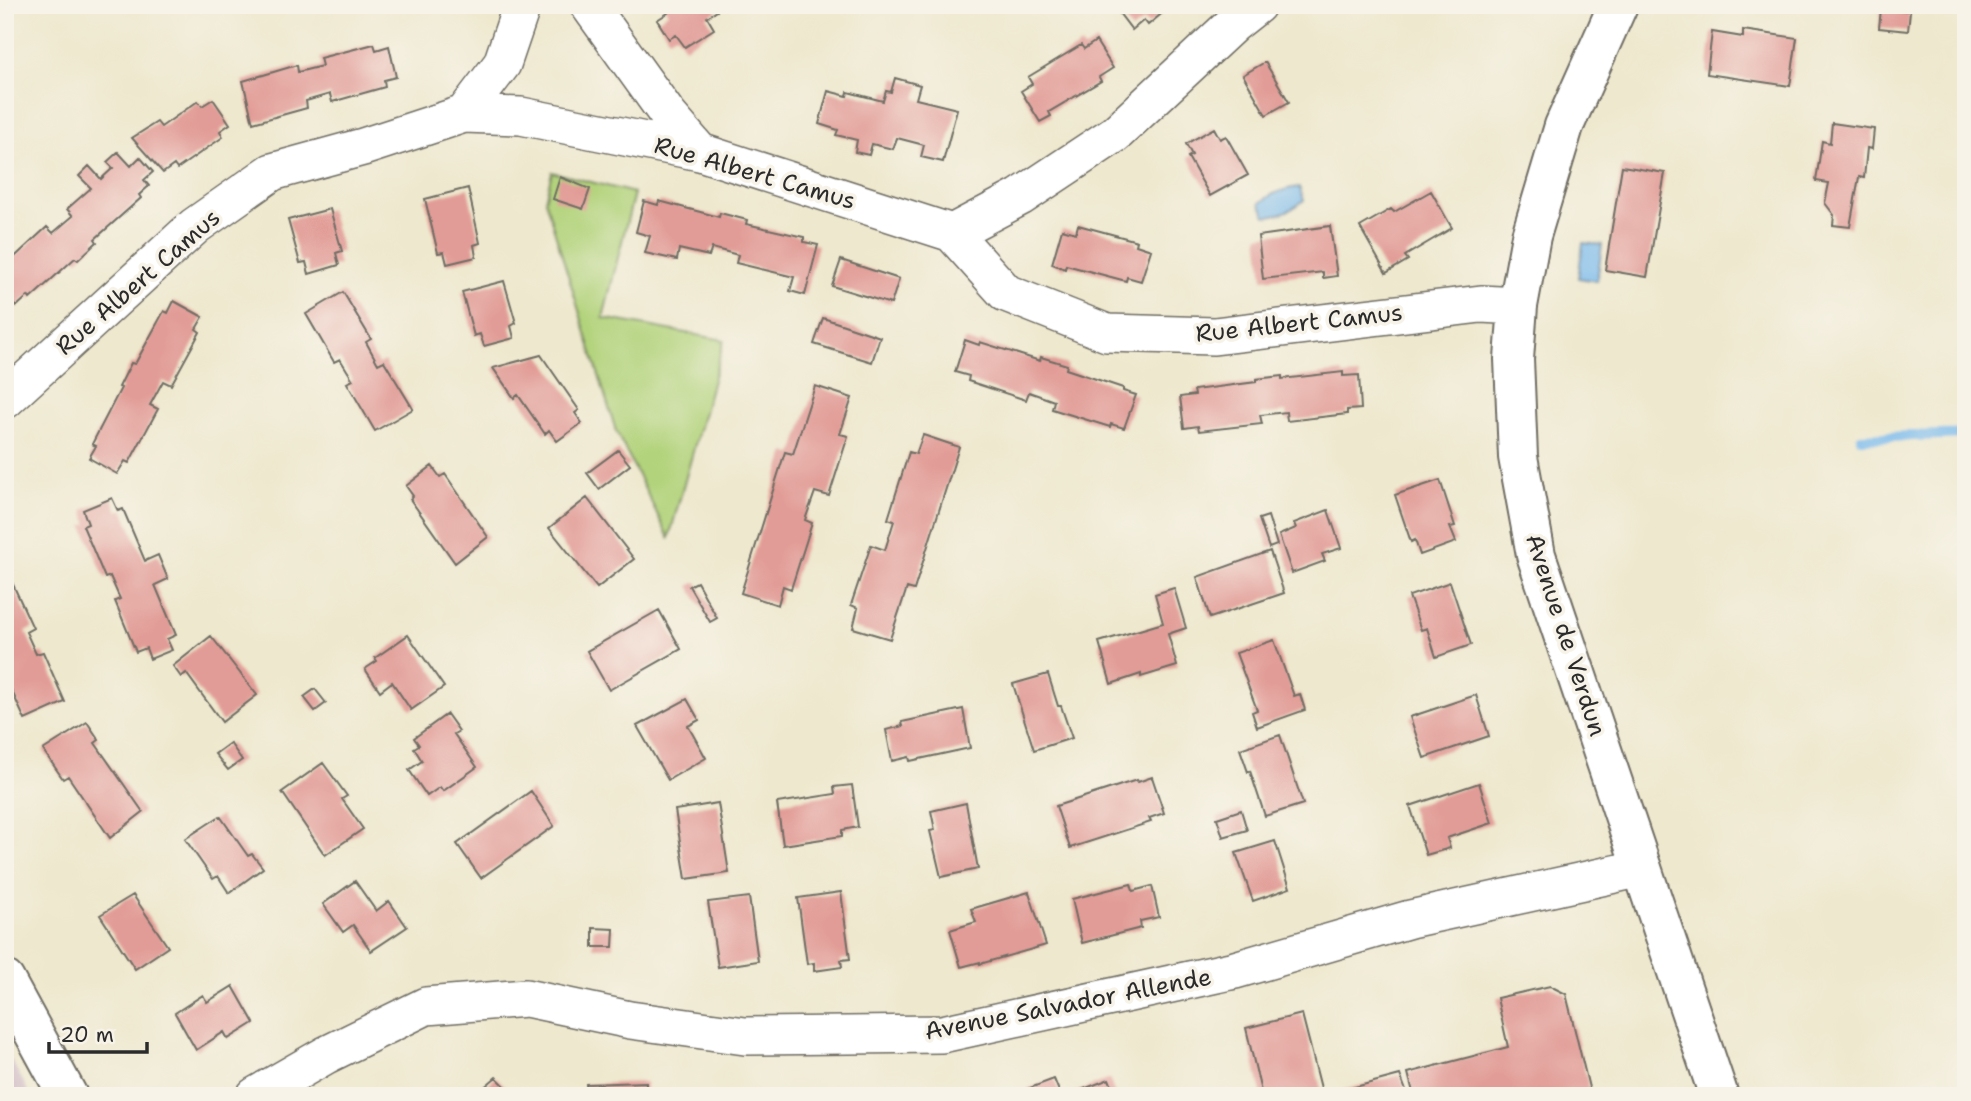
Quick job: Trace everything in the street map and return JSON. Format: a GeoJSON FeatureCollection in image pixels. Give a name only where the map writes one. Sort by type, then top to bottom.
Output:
{"type":"FeatureCollection","features":[{"type":"Feature","properties":{"kind":"main road","name":"Avenue de Verdun"},"geometry":{"type":"LineString","coordinates":[[1618,5],[1564,126],[1531,236],[1518,306],[1514,359],[1518,457],[1536,555],[1719,1096]]}},
{"type":"Feature","properties":{"kind":"main road"},"geometry":{"type":"LineString","coordinates":[[5,980],[68,1096]]}},
{"type":"Feature","properties":{"kind":"street"},"geometry":{"type":"LineString","coordinates":[[464,114],[502,64],[522,5]]}},
{"type":"Feature","properties":{"kind":"street"},"geometry":{"type":"LineString","coordinates":[[589,5],[668,115],[700,152]]}},
{"type":"Feature","properties":{"kind":"street"},"geometry":{"type":"LineString","coordinates":[[952,233],[1020,197],[1115,134],[1257,5]]}},
{"type":"Feature","properties":{"kind":"street","name":"Rue Albert Camus"},"geometry":{"type":"LineString","coordinates":[[5,400],[195,226],[272,172],[363,147],[464,114],[521,116],[700,152],[952,233],[1006,293],[1107,332],[1214,336],[1481,304],[1518,306]]}},
{"type":"Feature","properties":{"kind":"street","name":"Avenue Salvador Allende"},"geometry":{"type":"LineString","coordinates":[[255,1096],[326,1055],[426,1006],[526,998],[630,1020],[745,1036],[942,1034],[1235,970],[1410,919],[1642,868]]}},
{"type":"Feature","properties":{"kind":"shaded area"},"geometry":{"type":"Polygon","coordinates":[[[5,1049],[31,1096],[5,1096],[5,1049]]]}},
{"type":"Feature","properties":{"kind":"green space"},"geometry":{"type":"Polygon","coordinates":[[[552,172],[634,193],[603,318],[724,340],[669,538],[616,431],[545,200],[552,172]]]}},
{"type":"Feature","properties":{"kind":"water"},"geometry":{"type":"Polygon","coordinates":[[[1299,187],[1304,200],[1296,207],[1266,216],[1260,203],[1278,192],[1299,187]]]}},
{"type":"Feature","properties":{"kind":"water"},"geometry":{"type":"Polygon","coordinates":[[[1583,243],[1602,245],[1597,281],[1578,278],[1583,243]]]}},
{"type":"Feature","properties":{"kind":"building"},"geometry":{"type":"Polygon","coordinates":[[[663,5],[714,5],[717,11],[707,17],[714,29],[685,47],[676,35],[669,39],[657,20],[668,13],[663,5]]]}},
{"type":"Feature","properties":{"kind":"building"},"geometry":{"type":"Polygon","coordinates":[[[1113,5],[1172,5],[1148,25],[1144,20],[1132,30],[1113,5]]]}},
{"type":"Feature","properties":{"kind":"building"},"geometry":{"type":"Polygon","coordinates":[[[1859,5],[1881,5],[1881,8],[1910,11],[1908,31],[1879,28],[1881,9],[1859,5]]]}},
{"type":"Feature","properties":{"kind":"building"},"geometry":{"type":"Polygon","coordinates":[[[1743,30],[1797,38],[1790,86],[1707,74],[1712,32],[1743,37],[1743,30]]]}},
{"type":"Feature","properties":{"kind":"building"},"geometry":{"type":"Polygon","coordinates":[[[1096,41],[1113,68],[1099,77],[1101,81],[1049,112],[1051,116],[1040,122],[1021,91],[1032,84],[1028,77],[1081,45],[1084,49],[1096,41]]]}},
{"type":"Feature","properties":{"kind":"building"},"geometry":{"type":"Polygon","coordinates":[[[374,44],[376,50],[389,46],[396,77],[384,80],[385,87],[332,102],[330,94],[306,101],[307,108],[253,123],[243,81],[297,65],[298,72],[322,66],[320,58],[374,44]]]}},
{"type":"Feature","properties":{"kind":"building"},"geometry":{"type":"Polygon","coordinates":[[[1265,62],[1289,102],[1266,115],[1243,75],[1265,62]]]}},
{"type":"Feature","properties":{"kind":"building"},"geometry":{"type":"Polygon","coordinates":[[[895,78],[920,85],[916,99],[957,109],[943,162],[921,157],[924,145],[897,138],[893,149],[872,144],[869,155],[855,152],[857,140],[836,135],[838,130],[819,124],[828,91],[847,96],[848,92],[883,101],[886,91],[891,92],[895,78]]]}},
{"type":"Feature","properties":{"kind":"building"},"geometry":{"type":"Polygon","coordinates":[[[213,99],[230,124],[220,131],[223,137],[177,169],[174,165],[163,173],[132,138],[157,122],[161,127],[198,101],[202,106],[213,99]]]}},
{"type":"Feature","properties":{"kind":"building"},"geometry":{"type":"Polygon","coordinates":[[[1832,123],[1874,129],[1872,149],[1867,148],[1864,178],[1859,177],[1850,227],[1833,225],[1834,215],[1825,203],[1829,183],[1816,181],[1822,141],[1830,143],[1832,123]]]}},
{"type":"Feature","properties":{"kind":"building"},"geometry":{"type":"Polygon","coordinates":[[[1214,128],[1220,139],[1226,136],[1248,175],[1210,196],[1188,157],[1192,155],[1186,144],[1214,128]]]}},
{"type":"Feature","properties":{"kind":"building"},"geometry":{"type":"Polygon","coordinates":[[[118,152],[131,166],[140,157],[153,172],[144,180],[149,186],[139,195],[141,198],[95,239],[97,242],[78,260],[75,258],[30,299],[28,296],[16,307],[5,294],[5,266],[47,227],[53,233],[73,216],[67,209],[91,188],[79,176],[89,166],[101,179],[113,168],[107,162],[118,152]]]}},
{"type":"Feature","properties":{"kind":"building"},"geometry":{"type":"Polygon","coordinates":[[[1622,166],[1665,173],[1647,277],[1605,270],[1622,166]]]}},
{"type":"Feature","properties":{"kind":"building"},"geometry":{"type":"Polygon","coordinates":[[[560,177],[590,189],[583,209],[553,199],[560,177]]]}},
{"type":"Feature","properties":{"kind":"building"},"geometry":{"type":"Polygon","coordinates":[[[468,188],[480,243],[474,245],[476,257],[447,264],[444,252],[438,253],[425,199],[468,188]]]}},
{"type":"Feature","properties":{"kind":"building"},"geometry":{"type":"Polygon","coordinates":[[[1431,191],[1452,228],[1405,256],[1408,260],[1386,273],[1360,227],[1431,191]]]}},
{"type":"Feature","properties":{"kind":"building"},"geometry":{"type":"Polygon","coordinates":[[[644,201],[658,205],[659,201],[719,217],[720,213],[747,220],[746,224],[804,237],[804,242],[818,245],[805,295],[790,291],[794,277],[736,263],[738,255],[712,248],[709,256],[679,249],[677,260],[645,253],[650,236],[636,232],[644,201]]]}},
{"type":"Feature","properties":{"kind":"building"},"geometry":{"type":"Polygon","coordinates":[[[330,209],[342,251],[336,253],[339,265],[309,274],[306,262],[300,263],[288,220],[330,209]]]}},
{"type":"Feature","properties":{"kind":"building"},"geometry":{"type":"Polygon","coordinates":[[[1078,225],[1137,241],[1136,245],[1151,250],[1141,281],[1127,277],[1126,281],[1066,265],[1065,269],[1052,264],[1062,229],[1076,233],[1078,225]]]}},
{"type":"Feature","properties":{"kind":"building"},"geometry":{"type":"Polygon","coordinates":[[[1330,226],[1337,276],[1323,278],[1323,272],[1263,279],[1258,236],[1330,226]]]}},
{"type":"Feature","properties":{"kind":"building"},"geometry":{"type":"Polygon","coordinates":[[[841,260],[899,279],[891,304],[832,286],[841,260]]]}},
{"type":"Feature","properties":{"kind":"building"},"geometry":{"type":"Polygon","coordinates":[[[504,281],[516,323],[511,326],[514,338],[484,346],[480,334],[474,336],[462,292],[504,281]]]}},
{"type":"Feature","properties":{"kind":"building"},"geometry":{"type":"Polygon","coordinates":[[[343,292],[371,339],[366,342],[378,364],[384,361],[413,409],[375,431],[347,383],[353,380],[340,359],[334,362],[306,314],[343,292]]]}},
{"type":"Feature","properties":{"kind":"building"},"geometry":{"type":"Polygon","coordinates":[[[174,301],[203,317],[196,329],[200,332],[171,385],[163,381],[150,405],[158,409],[129,463],[125,461],[117,474],[89,458],[96,446],[92,444],[131,363],[135,364],[164,311],[168,313],[174,301]]]}},
{"type":"Feature","properties":{"kind":"building"},"geometry":{"type":"Polygon","coordinates":[[[823,318],[880,337],[872,362],[814,344],[823,318]]]}},
{"type":"Feature","properties":{"kind":"building"},"geometry":{"type":"Polygon","coordinates":[[[965,340],[979,345],[980,342],[1040,361],[1041,357],[1067,365],[1066,369],[1136,395],[1124,428],[1111,424],[1110,427],[1052,409],[1054,401],[1029,392],[1026,400],[968,381],[969,376],[955,372],[965,340]]]}},
{"type":"Feature","properties":{"kind":"building"},"geometry":{"type":"Polygon","coordinates":[[[541,355],[579,410],[575,413],[582,423],[557,441],[549,430],[545,434],[518,395],[514,398],[493,368],[541,355]]]}},
{"type":"Feature","properties":{"kind":"building"},"geometry":{"type":"Polygon","coordinates":[[[1343,372],[1343,376],[1359,375],[1361,409],[1347,410],[1347,414],[1287,421],[1286,412],[1260,415],[1262,424],[1199,431],[1198,426],[1184,428],[1180,397],[1195,395],[1194,390],[1256,382],[1256,379],[1343,372]]]}},
{"type":"Feature","properties":{"kind":"building"},"geometry":{"type":"Polygon","coordinates":[[[815,386],[852,398],[840,434],[848,436],[829,496],[815,492],[805,520],[812,523],[791,589],[783,586],[778,605],[741,593],[785,452],[793,454],[815,386]]]}},
{"type":"Feature","properties":{"kind":"building"},"geometry":{"type":"Polygon","coordinates":[[[923,435],[959,447],[914,590],[907,588],[890,639],[853,628],[858,608],[851,605],[871,545],[885,550],[894,521],[888,519],[909,452],[916,454],[923,435]]]}},
{"type":"Feature","properties":{"kind":"building"},"geometry":{"type":"Polygon","coordinates":[[[618,450],[630,465],[599,489],[587,473],[618,450]]]}},
{"type":"Feature","properties":{"kind":"building"},"geometry":{"type":"Polygon","coordinates":[[[432,466],[440,477],[445,474],[488,537],[455,563],[410,499],[413,496],[406,486],[432,466]]]}},
{"type":"Feature","properties":{"kind":"building"},"geometry":{"type":"Polygon","coordinates":[[[1440,480],[1455,526],[1450,527],[1456,542],[1420,555],[1415,540],[1411,542],[1395,495],[1440,480]]]}},
{"type":"Feature","properties":{"kind":"building"},"geometry":{"type":"Polygon","coordinates":[[[112,498],[118,511],[123,509],[145,561],[158,555],[168,579],[155,585],[176,635],[167,639],[172,650],[150,659],[146,648],[136,652],[115,601],[120,599],[110,576],[105,578],[83,526],[88,524],[83,510],[112,498]]]}},
{"type":"Feature","properties":{"kind":"building"},"geometry":{"type":"Polygon","coordinates":[[[587,498],[634,559],[597,588],[549,528],[587,498]]]}},
{"type":"Feature","properties":{"kind":"building"},"geometry":{"type":"Polygon","coordinates":[[[1328,510],[1341,548],[1322,554],[1325,561],[1292,573],[1279,535],[1296,528],[1294,523],[1328,510]]]}},
{"type":"Feature","properties":{"kind":"building"},"geometry":{"type":"Polygon","coordinates":[[[1268,516],[1277,545],[1269,548],[1259,519],[1268,516]]]}},
{"type":"Feature","properties":{"kind":"building"},"geometry":{"type":"Polygon","coordinates":[[[1270,551],[1284,593],[1210,618],[1197,577],[1270,551]]]}},
{"type":"Feature","properties":{"kind":"building"},"geometry":{"type":"Polygon","coordinates":[[[10,578],[33,628],[26,632],[36,654],[43,652],[65,702],[25,720],[5,676],[5,668],[8,666],[5,660],[5,580],[10,578]]]}},
{"type":"Feature","properties":{"kind":"building"},"geometry":{"type":"Polygon","coordinates":[[[697,582],[717,618],[710,622],[689,586],[697,582]]]}},
{"type":"Feature","properties":{"kind":"building"},"geometry":{"type":"Polygon","coordinates":[[[1450,582],[1471,645],[1436,657],[1427,628],[1421,630],[1409,596],[1450,582]]]}},
{"type":"Feature","properties":{"kind":"building"},"geometry":{"type":"Polygon","coordinates":[[[1174,588],[1186,628],[1168,634],[1177,666],[1111,684],[1099,642],[1163,623],[1155,594],[1174,588]]]}},
{"type":"Feature","properties":{"kind":"building"},"geometry":{"type":"Polygon","coordinates":[[[659,610],[681,649],[609,690],[587,651],[659,610]]]}},
{"type":"Feature","properties":{"kind":"building"},"geometry":{"type":"Polygon","coordinates":[[[408,635],[444,687],[411,710],[392,682],[380,691],[365,669],[377,661],[375,658],[408,635]]]}},
{"type":"Feature","properties":{"kind":"building"},"geometry":{"type":"Polygon","coordinates":[[[211,636],[257,695],[222,722],[186,673],[181,677],[173,666],[211,636]]]}},
{"type":"Feature","properties":{"kind":"building"},"geometry":{"type":"Polygon","coordinates":[[[1274,640],[1294,696],[1300,694],[1305,710],[1257,727],[1252,712],[1257,710],[1236,653],[1274,640]]]}},
{"type":"Feature","properties":{"kind":"building"},"geometry":{"type":"Polygon","coordinates":[[[1048,674],[1072,738],[1034,750],[1013,684],[1048,674]]]}},
{"type":"Feature","properties":{"kind":"building"},"geometry":{"type":"Polygon","coordinates":[[[315,689],[326,703],[315,711],[304,697],[315,689]]]}},
{"type":"Feature","properties":{"kind":"building"},"geometry":{"type":"Polygon","coordinates":[[[1476,695],[1489,736],[1424,758],[1410,717],[1476,695]]]}},
{"type":"Feature","properties":{"kind":"building"},"geometry":{"type":"Polygon","coordinates":[[[687,699],[699,720],[688,726],[706,758],[668,780],[637,726],[687,699]]]}},
{"type":"Feature","properties":{"kind":"building"},"geometry":{"type":"Polygon","coordinates":[[[963,709],[970,748],[910,761],[909,757],[892,761],[886,730],[903,726],[902,722],[963,709]]]}},
{"type":"Feature","properties":{"kind":"building"},"geometry":{"type":"Polygon","coordinates":[[[447,714],[459,731],[454,734],[477,767],[443,791],[440,787],[427,796],[409,770],[422,761],[414,748],[419,745],[414,738],[447,714]]]}},
{"type":"Feature","properties":{"kind":"building"},"geometry":{"type":"Polygon","coordinates":[[[87,722],[99,740],[95,743],[143,812],[110,838],[68,776],[63,779],[43,750],[87,722]]]}},
{"type":"Feature","properties":{"kind":"building"},"geometry":{"type":"Polygon","coordinates":[[[1280,735],[1303,804],[1265,816],[1240,749],[1280,735]]]}},
{"type":"Feature","properties":{"kind":"building"},"geometry":{"type":"Polygon","coordinates":[[[230,743],[242,760],[228,770],[215,754],[230,743]]]}},
{"type":"Feature","properties":{"kind":"building"},"geometry":{"type":"Polygon","coordinates":[[[323,763],[347,796],[342,799],[363,829],[325,855],[282,792],[323,763]]]}},
{"type":"Feature","properties":{"kind":"building"},"geometry":{"type":"Polygon","coordinates":[[[1152,777],[1164,813],[1149,818],[1151,822],[1070,848],[1056,806],[1152,777]]]}},
{"type":"Feature","properties":{"kind":"building"},"geometry":{"type":"Polygon","coordinates":[[[1479,783],[1492,823],[1447,838],[1450,848],[1426,855],[1410,806],[1479,783]]]}},
{"type":"Feature","properties":{"kind":"building"},"geometry":{"type":"Polygon","coordinates":[[[852,785],[858,827],[842,830],[842,836],[783,845],[777,803],[835,794],[834,787],[852,785]]]}},
{"type":"Feature","properties":{"kind":"building"},"geometry":{"type":"Polygon","coordinates":[[[531,791],[554,826],[481,878],[457,844],[531,791]]]}},
{"type":"Feature","properties":{"kind":"building"},"geometry":{"type":"Polygon","coordinates":[[[718,803],[729,873],[686,879],[675,810],[718,803]]]}},
{"type":"Feature","properties":{"kind":"building"},"geometry":{"type":"Polygon","coordinates":[[[966,803],[978,869],[941,877],[930,831],[935,830],[931,811],[966,803]]]}},
{"type":"Feature","properties":{"kind":"building"},"geometry":{"type":"Polygon","coordinates":[[[1241,810],[1247,830],[1223,837],[1217,818],[1241,810]]]}},
{"type":"Feature","properties":{"kind":"building"},"geometry":{"type":"Polygon","coordinates":[[[220,816],[248,856],[252,854],[263,868],[229,893],[218,876],[213,879],[185,839],[220,816]]]}},
{"type":"Feature","properties":{"kind":"building"},"geometry":{"type":"Polygon","coordinates":[[[1275,841],[1290,888],[1253,901],[1236,853],[1275,841]]]}},
{"type":"Feature","properties":{"kind":"building"},"geometry":{"type":"Polygon","coordinates":[[[355,881],[376,911],[389,901],[407,927],[371,951],[353,925],[343,932],[323,904],[355,881]]]}},
{"type":"Feature","properties":{"kind":"building"},"geometry":{"type":"Polygon","coordinates":[[[1131,884],[1133,891],[1152,886],[1159,917],[1140,921],[1141,928],[1082,943],[1072,899],[1131,884]]]}},
{"type":"Feature","properties":{"kind":"building"},"geometry":{"type":"Polygon","coordinates":[[[841,892],[850,959],[841,960],[842,967],[814,971],[814,963],[807,964],[798,898],[841,892]]]}},
{"type":"Feature","properties":{"kind":"building"},"geometry":{"type":"Polygon","coordinates":[[[1029,892],[1046,945],[961,967],[950,930],[976,922],[971,909],[1029,892]]]}},
{"type":"Feature","properties":{"kind":"building"},"geometry":{"type":"Polygon","coordinates":[[[133,895],[168,947],[135,969],[100,915],[133,895]]]}},
{"type":"Feature","properties":{"kind":"building"},"geometry":{"type":"Polygon","coordinates":[[[749,897],[758,961],[718,967],[708,902],[749,897]]]}},
{"type":"Feature","properties":{"kind":"building"},"geometry":{"type":"Polygon","coordinates":[[[593,928],[614,929],[613,947],[593,947],[593,928]]]}},
{"type":"Feature","properties":{"kind":"building"},"geometry":{"type":"Polygon","coordinates":[[[233,986],[254,1023],[228,1039],[224,1032],[196,1050],[175,1013],[203,995],[207,1002],[233,986]]]}},
{"type":"Feature","properties":{"kind":"building"},"geometry":{"type":"Polygon","coordinates":[[[1550,986],[1566,994],[1591,1096],[1414,1096],[1408,1073],[1508,1047],[1497,998],[1550,986]]]}},
{"type":"Feature","properties":{"kind":"building"},"geometry":{"type":"Polygon","coordinates":[[[1302,1014],[1323,1096],[1262,1096],[1246,1028],[1302,1014]]]}},
{"type":"Feature","properties":{"kind":"building"},"geometry":{"type":"Polygon","coordinates":[[[1400,1075],[1408,1096],[1325,1096],[1325,1095],[1400,1075]]]}},
{"type":"Feature","properties":{"kind":"building"},"geometry":{"type":"Polygon","coordinates":[[[496,1077],[515,1096],[474,1096],[496,1077]]]}},
{"type":"Feature","properties":{"kind":"building"},"geometry":{"type":"Polygon","coordinates":[[[1054,1079],[1061,1096],[1029,1096],[1027,1089],[1054,1079]]]}},
{"type":"Feature","properties":{"kind":"building"},"geometry":{"type":"Polygon","coordinates":[[[1109,1079],[1116,1096],[1066,1096],[1109,1079]]]}},
{"type":"Feature","properties":{"kind":"building"},"geometry":{"type":"Polygon","coordinates":[[[646,1082],[646,1096],[587,1096],[586,1084],[646,1082]]]}},
{"type":"Feature","properties":{"kind":"waterway"},"geometry":{"type":"LineString","coordinates":[[1861,438],[1966,434]]}}]}
